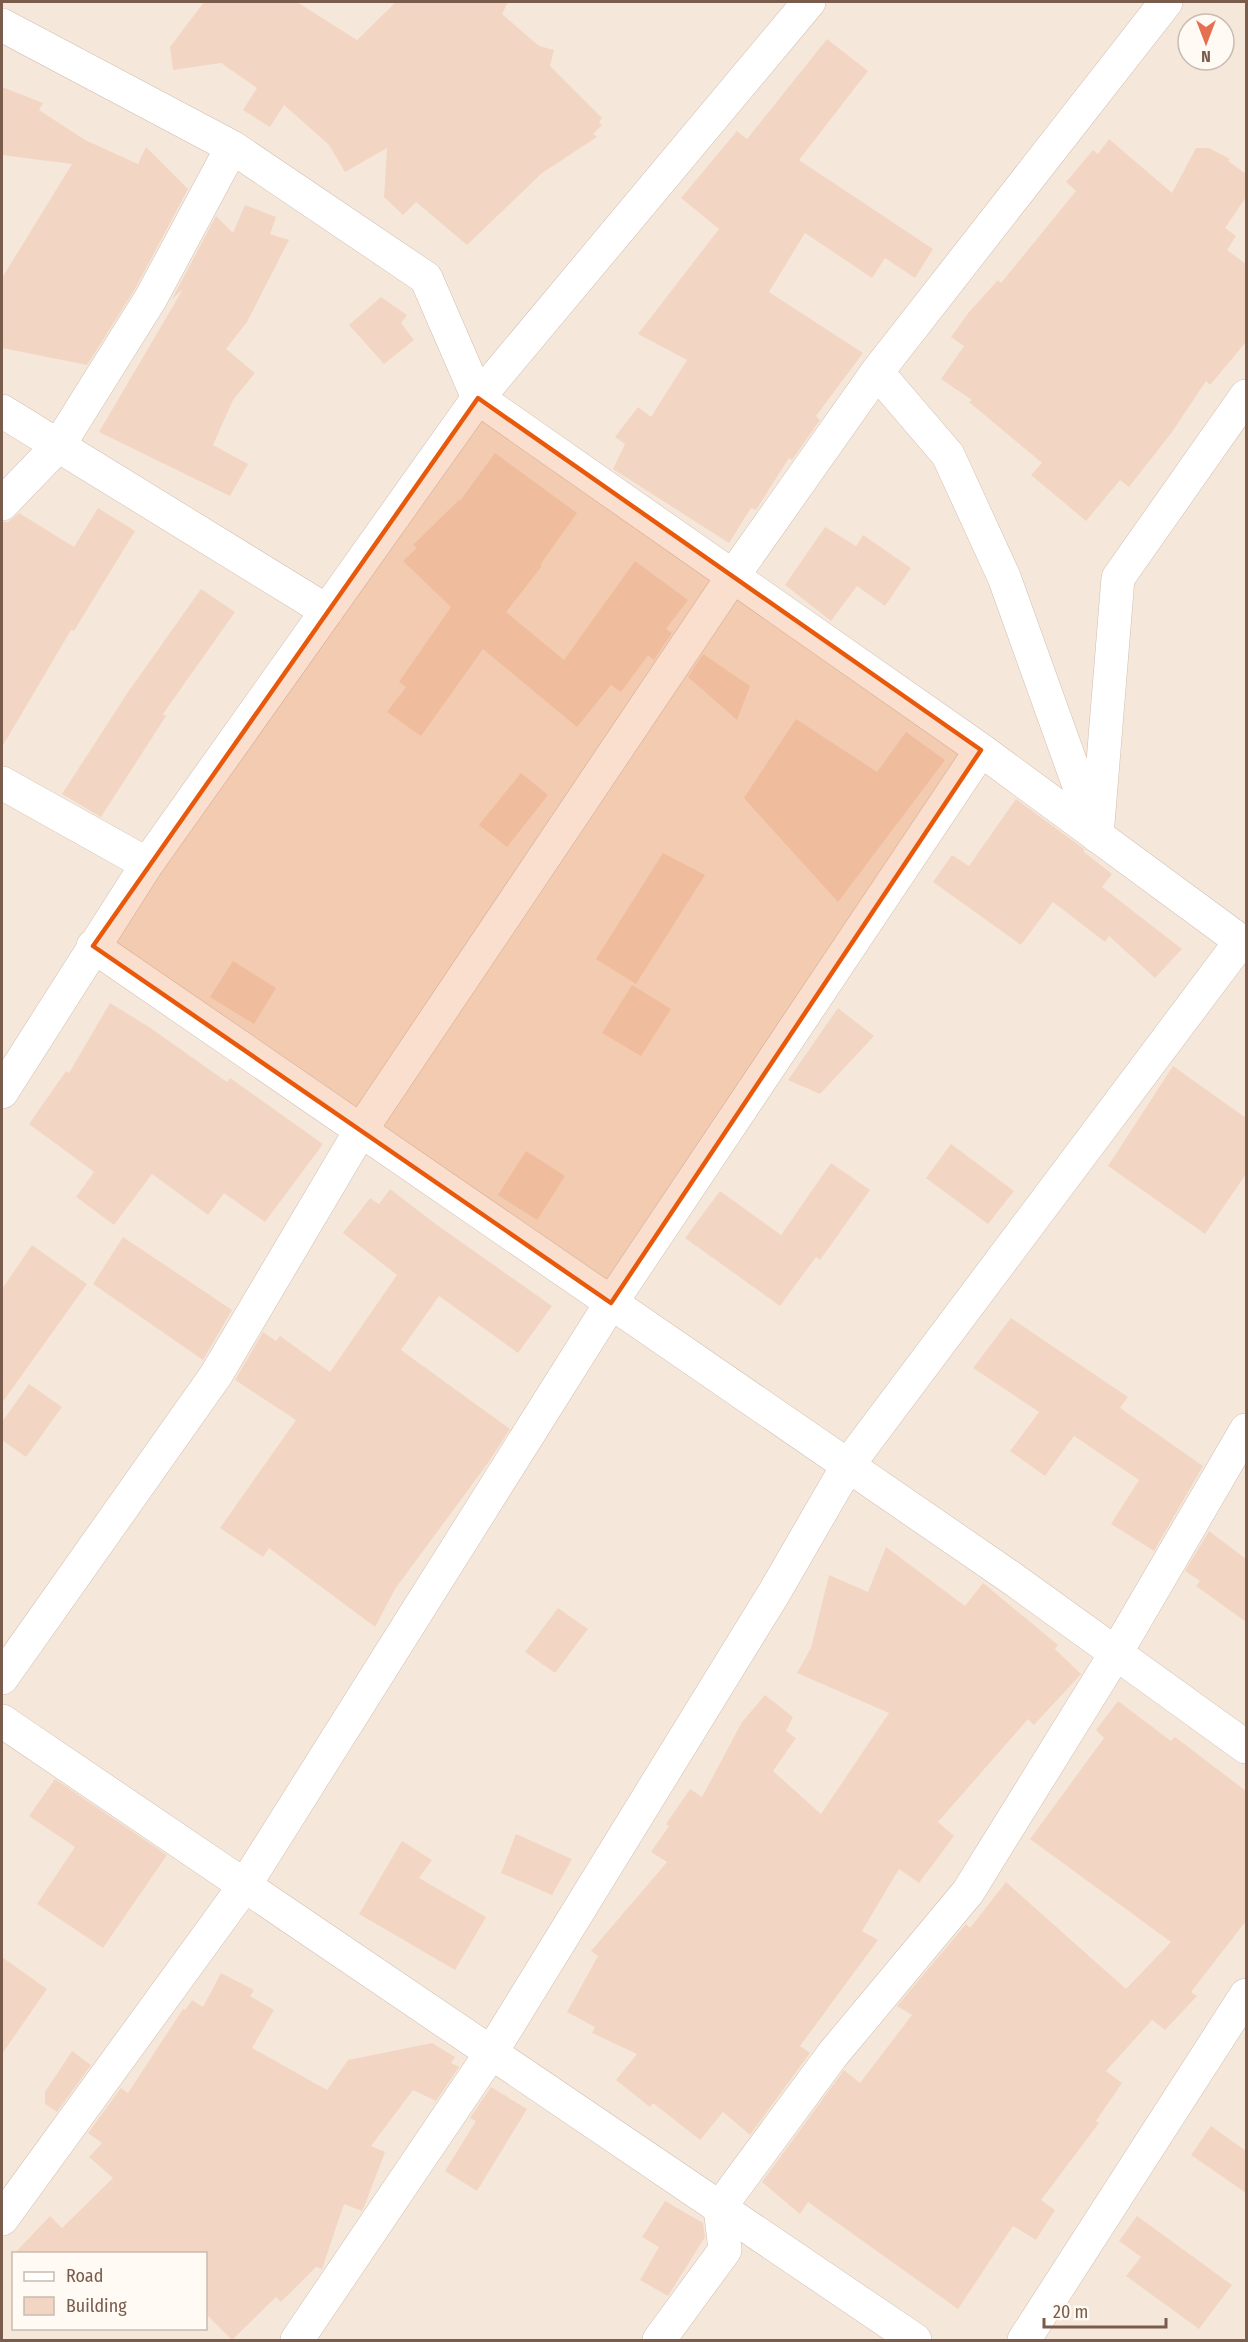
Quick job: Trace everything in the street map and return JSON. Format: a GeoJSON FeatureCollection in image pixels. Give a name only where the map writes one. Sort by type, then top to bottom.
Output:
{"type":"FeatureCollection","features":[{"type":"Feature","properties":{"kind":"street"},"geometry":{"type":"LineString","coordinates":[[2,1092],[147,864],[478,398],[808,2]]}},
{"type":"Feature","properties":{"kind":"street"},"geometry":{"type":"LineString","coordinates":[[2,1678],[216,1376],[361,1130],[733,576],[877,372],[1167,2]]}},
{"type":"Feature","properties":{"kind":"street"},"geometry":{"type":"LineString","coordinates":[[2,25],[232,147],[426,278],[478,398],[981,750],[1244,943],[848,1465],[768,1603],[491,2052],[297,2340]]}},
{"type":"Feature","properties":{"kind":"street"},"geometry":{"type":"LineString","coordinates":[[2,504],[59,445],[151,298],[232,147]]}},
{"type":"Feature","properties":{"kind":"street"},"geometry":{"type":"LineString","coordinates":[[877,372],[948,455],[1004,577],[1097,836]]}},
{"type":"Feature","properties":{"kind":"street"},"geometry":{"type":"LineString","coordinates":[[1097,836],[1118,578],[1246,396]]}},
{"type":"Feature","properties":{"kind":"street"},"geometry":{"type":"LineString","coordinates":[[2,411],[327,611]]}},
{"type":"Feature","properties":{"kind":"street"},"geometry":{"type":"LineString","coordinates":[[2,2219],[245,1886],[611,1303],[981,750]]}},
{"type":"Feature","properties":{"kind":"street"},"geometry":{"type":"LineString","coordinates":[[2,783],[147,864]]}},
{"type":"Feature","properties":{"kind":"street"},"geometry":{"type":"LineString","coordinates":[[93,946],[848,1465],[1246,1747]]}},
{"type":"Feature","properties":{"kind":"street"},"geometry":{"type":"LineString","coordinates":[[659,2340],[725,2250],[720,2207],[833,2054],[968,1892],[1116,1653],[1246,1430]]}},
{"type":"Feature","properties":{"kind":"street"},"geometry":{"type":"LineString","coordinates":[[2,1721],[915,2340]]}},
{"type":"Feature","properties":{"kind":"street"},"geometry":{"type":"LineString","coordinates":[[1024,2340],[1246,1995]]}},
{"type":"Feature","properties":{"kind":"highlighted area"},"geometry":{"type":"Polygon","coordinates":[[[478,398],[981,750],[611,1303],[93,946],[478,398]]]}},
{"type":"Feature","properties":{"kind":"shaded area"},"geometry":{"type":"Polygon","coordinates":[[[2,2],[1246,2],[1246,2340],[2,2340],[2,2]]]}},
{"type":"Feature","properties":{"kind":"building"},"geometry":{"type":"Polygon","coordinates":[[[204,2],[297,2],[357,40],[396,2],[508,2],[502,14],[539,46],[554,50],[550,66],[602,118],[599,122],[602,125],[593,134],[597,137],[542,173],[467,245],[416,202],[403,215],[384,197],[387,148],[345,172],[329,145],[284,105],[270,127],[243,110],[257,88],[221,63],[173,70],[170,47],[204,2]]]}},
{"type":"Feature","properties":{"kind":"building"},"geometry":{"type":"Polygon","coordinates":[[[827,39],[868,71],[799,160],[933,249],[915,278],[885,258],[872,278],[805,233],[769,292],[863,353],[816,416],[820,420],[792,460],[789,458],[756,510],[751,508],[729,543],[613,469],[625,444],[615,437],[638,407],[651,417],[687,360],[638,334],[719,229],[681,198],[737,131],[747,139],[827,39]]]}},
{"type":"Feature","properties":{"kind":"building"},"geometry":{"type":"Polygon","coordinates":[[[2,87],[43,103],[39,110],[85,140],[138,164],[146,147],[188,189],[135,289],[87,365],[2,348],[2,278],[72,164],[2,155],[2,87]]]}},
{"type":"Feature","properties":{"kind":"building"},"geometry":{"type":"Polygon","coordinates":[[[1109,139],[1172,193],[1196,148],[1209,148],[1230,159],[1228,161],[1246,174],[1246,197],[1225,228],[1236,236],[1227,250],[1246,264],[1246,342],[1210,385],[1206,381],[1172,432],[1129,487],[1120,480],[1086,521],[1031,475],[1042,463],[969,402],[972,400],[941,379],[964,346],[951,337],[969,312],[998,280],[1001,283],[1076,191],[1066,182],[1093,150],[1098,154],[1109,139]]]}},
{"type":"Feature","properties":{"kind":"building"},"geometry":{"type":"Polygon","coordinates":[[[245,205],[276,217],[270,234],[289,240],[247,322],[226,349],[255,373],[233,400],[213,445],[248,464],[230,496],[99,432],[183,289],[172,299],[216,216],[233,233],[245,205]]]}},
{"type":"Feature","properties":{"kind":"building"},"geometry":{"type":"Polygon","coordinates":[[[381,297],[407,315],[401,323],[414,340],[384,364],[349,325],[381,297]]]}},
{"type":"Feature","properties":{"kind":"building"},"geometry":{"type":"Polygon","coordinates":[[[495,453],[577,513],[540,565],[542,566],[506,612],[564,660],[635,561],[688,600],[666,629],[672,633],[654,660],[648,655],[621,692],[611,685],[577,727],[483,649],[421,736],[387,712],[406,687],[399,682],[451,607],[403,561],[417,548],[413,545],[460,501],[495,453]]]}},
{"type":"Feature","properties":{"kind":"building"},"geometry":{"type":"Polygon","coordinates":[[[98,508],[135,531],[74,631],[71,630],[2,747],[2,522],[8,522],[19,513],[74,547],[98,508]]]}},
{"type":"Feature","properties":{"kind":"building"},"geometry":{"type":"Polygon","coordinates":[[[825,527],[856,546],[863,535],[911,568],[885,606],[857,586],[831,621],[785,585],[825,527]]]}},
{"type":"Feature","properties":{"kind":"building"},"geometry":{"type":"Polygon","coordinates":[[[201,589],[235,612],[163,714],[166,716],[101,817],[62,794],[128,692],[201,589]]]}},
{"type":"Feature","properties":{"kind":"building"},"geometry":{"type":"Polygon","coordinates":[[[703,654],[750,686],[737,720],[688,677],[703,654]]]}},
{"type":"Feature","properties":{"kind":"building"},"geometry":{"type":"Polygon","coordinates":[[[796,719],[877,772],[906,732],[945,760],[838,902],[744,798],[796,719]]]}},
{"type":"Feature","properties":{"kind":"building"},"geometry":{"type":"Polygon","coordinates":[[[521,773],[548,795],[507,847],[479,825],[521,773]]]}},
{"type":"Feature","properties":{"kind":"building"},"geometry":{"type":"Polygon","coordinates":[[[1016,799],[1084,849],[1084,852],[1112,874],[1102,887],[1182,949],[1155,978],[1109,936],[1105,942],[1053,902],[1021,945],[933,882],[952,855],[969,866],[1016,799]]]}},
{"type":"Feature","properties":{"kind":"building"},"geometry":{"type":"Polygon","coordinates":[[[663,853],[705,875],[636,984],[596,959],[663,853]]]}},
{"type":"Feature","properties":{"kind":"building"},"geometry":{"type":"Polygon","coordinates":[[[233,961],[276,988],[254,1024],[210,997],[233,961]]]}},
{"type":"Feature","properties":{"kind":"building"},"geometry":{"type":"Polygon","coordinates":[[[632,985],[671,1009],[641,1056],[602,1033],[632,985]]]}},
{"type":"Feature","properties":{"kind":"building"},"geometry":{"type":"Polygon","coordinates":[[[110,1003],[149,1027],[227,1082],[230,1078],[323,1144],[265,1222],[224,1193],[208,1215],[152,1174],[114,1225],[76,1197],[94,1172],[29,1124],[66,1071],[69,1073],[110,1003]]]}},
{"type":"Feature","properties":{"kind":"building"},"geometry":{"type":"Polygon","coordinates":[[[838,1008],[874,1036],[820,1094],[788,1080],[838,1008]]]}},
{"type":"Feature","properties":{"kind":"building"},"geometry":{"type":"Polygon","coordinates":[[[1173,1066],[1246,1118],[1246,1174],[1205,1234],[1108,1166],[1173,1066]]]}},
{"type":"Feature","properties":{"kind":"building"},"geometry":{"type":"Polygon","coordinates":[[[951,1144],[1014,1191],[988,1224],[926,1178],[951,1144]]]}},
{"type":"Feature","properties":{"kind":"building"},"geometry":{"type":"Polygon","coordinates":[[[526,1151],[565,1176],[537,1220],[498,1195],[526,1151]]]}},
{"type":"Feature","properties":{"kind":"building"},"geometry":{"type":"Polygon","coordinates":[[[831,1163],[870,1190],[820,1260],[816,1257],[780,1306],[685,1238],[720,1191],[781,1235],[831,1163]]]}},
{"type":"Feature","properties":{"kind":"building"},"geometry":{"type":"Polygon","coordinates":[[[390,1189],[552,1306],[518,1353],[439,1296],[401,1350],[510,1429],[488,1463],[395,1589],[375,1627],[269,1548],[263,1557],[220,1528],[296,1420],[235,1380],[263,1332],[276,1341],[280,1336],[330,1372],[397,1275],[343,1233],[370,1198],[379,1204],[390,1189]]]}},
{"type":"Feature","properties":{"kind":"building"},"geometry":{"type":"Polygon","coordinates":[[[123,1237],[232,1310],[203,1360],[93,1284],[123,1237]]]}},
{"type":"Feature","properties":{"kind":"building"},"geometry":{"type":"Polygon","coordinates":[[[32,1245],[87,1284],[2,1403],[2,1289],[32,1245]]]}},
{"type":"Feature","properties":{"kind":"building"},"geometry":{"type":"Polygon","coordinates":[[[1011,1318],[1128,1397],[1120,1408],[1203,1466],[1154,1551],[1111,1524],[1139,1480],[1074,1436],[1045,1476],[1010,1451],[1039,1412],[973,1368],[1011,1318]]]}},
{"type":"Feature","properties":{"kind":"building"},"geometry":{"type":"Polygon","coordinates":[[[29,1384],[62,1407],[26,1457],[2,1440],[2,1422],[29,1384]]]}},
{"type":"Feature","properties":{"kind":"building"},"geometry":{"type":"Polygon","coordinates":[[[1209,1531],[1246,1559],[1246,1622],[1196,1586],[1200,1581],[1185,1571],[1209,1531]]]}},
{"type":"Feature","properties":{"kind":"building"},"geometry":{"type":"Polygon","coordinates":[[[886,1547],[965,1606],[983,1583],[1058,1645],[1055,1649],[1081,1674],[1034,1725],[1028,1719],[938,1822],[954,1836],[919,1883],[899,1869],[862,1931],[878,1940],[800,2046],[810,2053],[750,2135],[723,2112],[700,2140],[653,2103],[650,2107],[616,2080],[637,2054],[592,2033],[595,2027],[567,2012],[598,1956],[591,1951],[667,1862],[651,1852],[669,1826],[666,1824],[690,1789],[702,1797],[742,1722],[765,1695],[793,1717],[786,1731],[796,1738],[773,1771],[821,1814],[889,1713],[797,1673],[811,1648],[829,1575],[868,1592],[886,1547]]]}},
{"type":"Feature","properties":{"kind":"building"},"geometry":{"type":"Polygon","coordinates":[[[558,1608],[588,1629],[555,1673],[525,1652],[558,1608]]]}},
{"type":"Feature","properties":{"kind":"building"},"geometry":{"type":"Polygon","coordinates":[[[1118,1701],[1171,1741],[1175,1737],[1246,1791],[1246,1921],[1191,1992],[1197,1996],[1165,2030],[1152,2020],[1106,2071],[1122,2083],[1096,2121],[1099,2123],[1041,2200],[1055,2210],[1036,2240],[1013,2226],[958,2309],[808,2202],[800,2214],[762,2182],[844,2070],[860,2083],[912,2015],[897,2006],[966,1924],[970,1928],[1006,1882],[1126,1989],[1171,1942],[1030,1839],[1104,1738],[1096,1730],[1118,1701]]]}},
{"type":"Feature","properties":{"kind":"building"},"geometry":{"type":"Polygon","coordinates":[[[55,1779],[167,1855],[103,1948],[37,1904],[75,1847],[29,1816],[55,1779]]]}},
{"type":"Feature","properties":{"kind":"building"},"geometry":{"type":"Polygon","coordinates":[[[516,1834],[572,1859],[552,1895],[501,1873],[516,1834]]]}},
{"type":"Feature","properties":{"kind":"building"},"geometry":{"type":"Polygon","coordinates":[[[402,1841],[432,1860],[419,1878],[486,1917],[455,1970],[359,1914],[402,1841]]]}},
{"type":"Feature","properties":{"kind":"building"},"geometry":{"type":"Polygon","coordinates":[[[2,1957],[47,1989],[2,2054],[2,1957]]]}},
{"type":"Feature","properties":{"kind":"building"},"geometry":{"type":"Polygon","coordinates":[[[221,1973],[254,1990],[250,1996],[274,2010],[252,2048],[327,2090],[348,2060],[432,2043],[455,2057],[451,2063],[459,2067],[436,2101],[413,2090],[371,2146],[385,2152],[364,2207],[362,2211],[344,2204],[322,2269],[316,2267],[281,2302],[276,2297],[232,2340],[207,2315],[207,2252],[16,2252],[50,2216],[62,2228],[113,2178],[89,2157],[102,2143],[88,2133],[121,2088],[128,2093],[183,2009],[185,2010],[192,2000],[203,2007],[221,1973]]]}},
{"type":"Feature","properties":{"kind":"building"},"geometry":{"type":"Polygon","coordinates":[[[72,2051],[91,2065],[57,2112],[45,2104],[45,2092],[72,2051]]]}},
{"type":"Feature","properties":{"kind":"building"},"geometry":{"type":"Polygon","coordinates":[[[491,2087],[527,2109],[477,2191],[445,2171],[476,2121],[470,2118],[491,2087]]]}},
{"type":"Feature","properties":{"kind":"building"},"geometry":{"type":"Polygon","coordinates":[[[1211,2126],[1246,2151],[1246,2193],[1191,2155],[1211,2126]]]}},
{"type":"Feature","properties":{"kind":"building"},"geometry":{"type":"Polygon","coordinates":[[[665,2201],[703,2223],[705,2237],[668,2296],[640,2280],[659,2247],[642,2237],[665,2201]]]}},
{"type":"Feature","properties":{"kind":"building"},"geometry":{"type":"Polygon","coordinates":[[[1137,2216],[1232,2285],[1199,2329],[1126,2276],[1141,2257],[1119,2241],[1137,2216]]]}}]}
